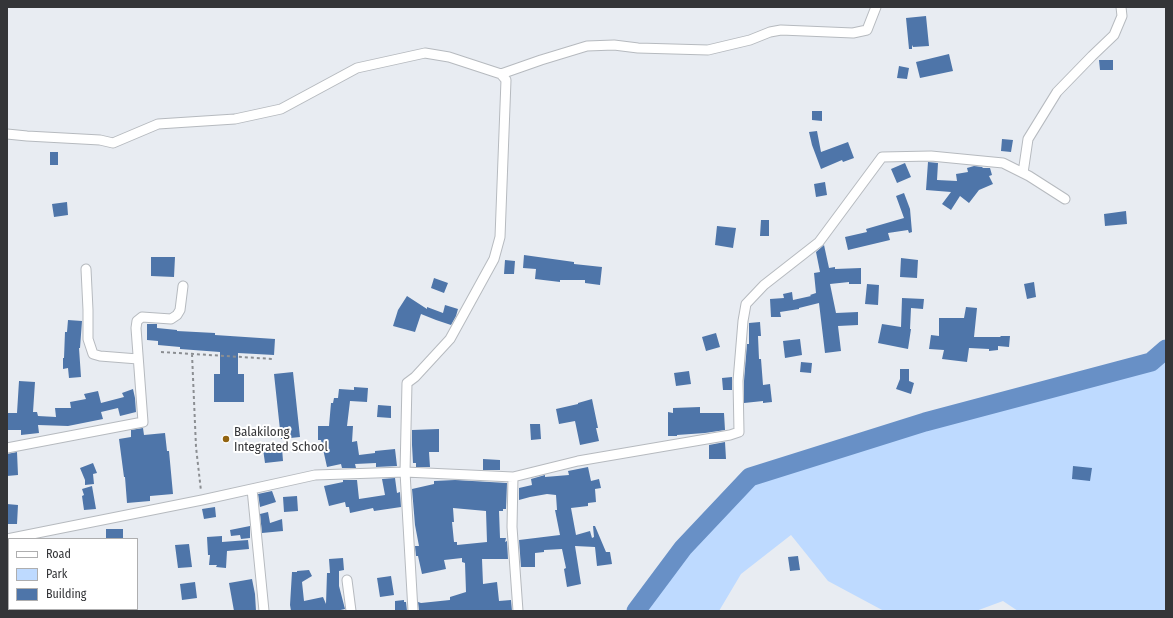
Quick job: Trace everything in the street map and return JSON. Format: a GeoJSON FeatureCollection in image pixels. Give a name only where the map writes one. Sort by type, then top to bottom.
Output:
{"type":"FeatureCollection","features":[{"type":"Feature","properties":{"kind":"street"},"geometry":{"type":"LineString","coordinates":[[501,74],[540,60],[588,46],[614,45],[638,48],[708,50],[750,40],[770,32],[781,30],[853,33],[868,30],[876,7]]}},
{"type":"Feature","properties":{"kind":"street"},"geometry":{"type":"LineString","coordinates":[[1023,173],[1028,139],[1057,92],[1114,35],[1122,16],[1121,7]]}},
{"type":"Feature","properties":{"kind":"street"},"geometry":{"type":"LineString","coordinates":[[7,134],[100,140],[113,143],[158,124],[235,119],[281,109],[357,68],[425,53],[449,57],[501,74],[506,80],[500,238],[494,258],[450,339],[415,377],[407,383],[405,472],[413,611]]}},
{"type":"Feature","properties":{"kind":"street"},"geometry":{"type":"LineString","coordinates":[[12,538],[202,500],[315,475],[405,472],[513,476],[578,461],[730,435],[739,432],[738,381],[743,321],[746,304],[764,285],[818,242],[882,157],[931,156],[1003,163],[1023,173],[1065,199]]}},
{"type":"Feature","properties":{"kind":"street"},"geometry":{"type":"LineString","coordinates":[[86,269],[88,339],[93,354],[100,356],[138,359]]}},
{"type":"Feature","properties":{"kind":"street"},"geometry":{"type":"LineString","coordinates":[[7,448],[143,422],[136,328],[137,321],[142,317],[171,319],[177,315],[180,310],[183,286]]}},
{"type":"Feature","properties":{"kind":"street"},"geometry":{"type":"LineString","coordinates":[[513,476],[512,526],[518,611]]}},
{"type":"Feature","properties":{"kind":"street"},"geometry":{"type":"LineString","coordinates":[[252,489],[264,611]]}},
{"type":"Feature","properties":{"kind":"street"},"geometry":{"type":"LineString","coordinates":[[347,580],[351,611]]}},
{"type":"Feature","properties":{"kind":"path"},"geometry":{"type":"LineString","coordinates":[[161,352],[273,359]]}},
{"type":"Feature","properties":{"kind":"path"},"geometry":{"type":"LineString","coordinates":[[192,354],[196,447],[202,500]]}},
{"type":"Feature","properties":{"kind":"green space"},"geometry":{"type":"Polygon","coordinates":[[[1166,349],[1166,611],[1018,611],[1003,601],[976,611],[884,611],[828,581],[791,535],[741,574],[719,611],[636,611],[683,548],[750,477],[1151,362],[1166,349]]]}},
{"type":"Feature","properties":{"kind":"building"},"geometry":{"type":"Polygon","coordinates":[[[926,16],[929,46],[913,47],[912,45],[912,49],[909,49],[906,18],[926,16]]]}},
{"type":"Feature","properties":{"kind":"building"},"geometry":{"type":"Polygon","coordinates":[[[949,54],[953,71],[920,78],[916,62],[949,54]]]}},
{"type":"Feature","properties":{"kind":"building"},"geometry":{"type":"Polygon","coordinates":[[[1099,60],[1113,60],[1113,70],[1100,70],[1099,60]]]}},
{"type":"Feature","properties":{"kind":"building"},"geometry":{"type":"Polygon","coordinates":[[[899,66],[909,68],[907,79],[897,78],[899,66]]]}},
{"type":"Feature","properties":{"kind":"building"},"geometry":{"type":"Polygon","coordinates":[[[812,111],[822,111],[822,121],[812,120],[812,111]]]}},
{"type":"Feature","properties":{"kind":"building"},"geometry":{"type":"Polygon","coordinates":[[[817,131],[821,152],[848,142],[854,158],[843,162],[842,160],[821,169],[809,132],[817,131]]]}},
{"type":"Feature","properties":{"kind":"building"},"geometry":{"type":"Polygon","coordinates":[[[1002,139],[1013,140],[1011,152],[1001,151],[1002,139]]]}},
{"type":"Feature","properties":{"kind":"building"},"geometry":{"type":"Polygon","coordinates":[[[50,152],[58,152],[58,165],[50,165],[50,152]]]}},
{"type":"Feature","properties":{"kind":"building"},"geometry":{"type":"Polygon","coordinates":[[[928,162],[938,163],[937,180],[957,181],[956,174],[968,172],[967,168],[974,166],[990,168],[992,175],[989,176],[993,184],[979,190],[969,203],[960,196],[951,210],[942,204],[951,192],[926,190],[928,162]]]}},
{"type":"Feature","properties":{"kind":"building"},"geometry":{"type":"Polygon","coordinates":[[[905,163],[911,177],[897,183],[891,169],[905,163]]]}},
{"type":"Feature","properties":{"kind":"building"},"geometry":{"type":"Polygon","coordinates":[[[825,182],[827,195],[816,197],[814,184],[825,182]]]}},
{"type":"Feature","properties":{"kind":"building"},"geometry":{"type":"Polygon","coordinates":[[[904,193],[910,209],[912,232],[909,233],[908,230],[888,233],[890,240],[848,250],[845,237],[867,232],[866,229],[904,218],[896,196],[904,193]]]}},
{"type":"Feature","properties":{"kind":"building"},"geometry":{"type":"Polygon","coordinates":[[[67,202],[68,215],[54,217],[52,204],[67,202]]]}},
{"type":"Feature","properties":{"kind":"building"},"geometry":{"type":"Polygon","coordinates":[[[1126,211],[1127,224],[1105,226],[1104,214],[1126,211]]]}},
{"type":"Feature","properties":{"kind":"building"},"geometry":{"type":"Polygon","coordinates":[[[761,220],[769,220],[769,236],[760,236],[761,220]]]}},
{"type":"Feature","properties":{"kind":"building"},"geometry":{"type":"Polygon","coordinates":[[[717,226],[736,228],[733,248],[715,245],[717,226]]]}},
{"type":"Feature","properties":{"kind":"building"},"geometry":{"type":"Polygon","coordinates":[[[824,245],[829,268],[861,268],[861,284],[849,284],[849,282],[830,284],[836,313],[858,312],[858,325],[838,326],[841,351],[825,353],[819,303],[799,309],[780,312],[781,317],[771,317],[770,299],[784,298],[783,294],[792,292],[793,300],[811,296],[810,295],[816,293],[814,273],[820,272],[816,252],[824,245]]]}},
{"type":"Feature","properties":{"kind":"building"},"geometry":{"type":"Polygon","coordinates":[[[524,255],[574,262],[574,264],[602,267],[600,285],[585,283],[585,280],[560,280],[560,282],[535,279],[536,269],[523,268],[524,255]]]}},
{"type":"Feature","properties":{"kind":"building"},"geometry":{"type":"Polygon","coordinates":[[[151,257],[175,257],[174,277],[151,276],[151,257]]]}},
{"type":"Feature","properties":{"kind":"building"},"geometry":{"type":"Polygon","coordinates":[[[901,258],[918,260],[917,278],[900,277],[901,258]]]}},
{"type":"Feature","properties":{"kind":"building"},"geometry":{"type":"Polygon","coordinates":[[[505,260],[515,261],[514,274],[504,274],[505,260]]]}},
{"type":"Feature","properties":{"kind":"building"},"geometry":{"type":"Polygon","coordinates":[[[434,278],[448,283],[444,293],[431,288],[434,278]]]}},
{"type":"Feature","properties":{"kind":"building"},"geometry":{"type":"Polygon","coordinates":[[[1034,282],[1036,297],[1027,299],[1024,284],[1034,282]]]}},
{"type":"Feature","properties":{"kind":"building"},"geometry":{"type":"Polygon","coordinates":[[[867,284],[879,285],[878,305],[865,304],[867,284]]]}},
{"type":"Feature","properties":{"kind":"building"},"geometry":{"type":"Polygon","coordinates":[[[407,296],[427,309],[427,307],[443,313],[445,305],[458,309],[456,316],[451,325],[421,314],[415,332],[393,326],[398,310],[407,296]]]}},
{"type":"Feature","properties":{"kind":"building"},"geometry":{"type":"Polygon","coordinates":[[[902,298],[924,299],[923,309],[911,308],[911,329],[908,349],[878,343],[882,324],[901,327],[902,298]]]}},
{"type":"Feature","properties":{"kind":"building"},"geometry":{"type":"Polygon","coordinates":[[[966,307],[977,308],[974,337],[1010,336],[1009,347],[998,346],[998,350],[989,351],[989,349],[969,348],[967,362],[942,359],[944,350],[929,349],[931,335],[939,336],[939,318],[964,318],[966,307]]]}},
{"type":"Feature","properties":{"kind":"building"},"geometry":{"type":"Polygon","coordinates":[[[68,320],[82,321],[79,348],[81,377],[69,378],[68,368],[63,369],[65,332],[67,332],[68,320]]]}},
{"type":"Feature","properties":{"kind":"building"},"geometry":{"type":"Polygon","coordinates":[[[760,322],[761,336],[758,336],[759,359],[761,359],[763,385],[770,384],[772,402],[763,403],[763,401],[744,403],[744,381],[747,344],[749,344],[749,323],[760,322]]]}},
{"type":"Feature","properties":{"kind":"building"},"geometry":{"type":"Polygon","coordinates":[[[147,324],[157,324],[157,328],[177,331],[275,339],[274,355],[238,353],[238,374],[244,374],[244,402],[214,402],[214,374],[220,374],[220,352],[180,349],[180,347],[158,345],[158,341],[147,340],[147,324]]]}},
{"type":"Feature","properties":{"kind":"building"},"geometry":{"type":"Polygon","coordinates":[[[716,333],[720,347],[706,351],[702,337],[716,333]]]}},
{"type":"Feature","properties":{"kind":"building"},"geometry":{"type":"Polygon","coordinates":[[[800,339],[802,355],[785,358],[783,341],[800,339]]]}},
{"type":"Feature","properties":{"kind":"building"},"geometry":{"type":"Polygon","coordinates":[[[801,362],[812,363],[811,373],[800,372],[801,362]]]}},
{"type":"Feature","properties":{"kind":"building"},"geometry":{"type":"Polygon","coordinates":[[[900,369],[909,369],[909,381],[914,383],[911,394],[896,389],[900,379],[900,369]]]}},
{"type":"Feature","properties":{"kind":"building"},"geometry":{"type":"Polygon","coordinates":[[[689,371],[691,384],[676,386],[674,373],[689,371]]]}},
{"type":"Feature","properties":{"kind":"building"},"geometry":{"type":"Polygon","coordinates":[[[293,372],[300,437],[281,439],[274,374],[293,372]]]}},
{"type":"Feature","properties":{"kind":"building"},"geometry":{"type":"Polygon","coordinates":[[[732,377],[732,390],[723,390],[722,378],[732,377]]]}},
{"type":"Feature","properties":{"kind":"building"},"geometry":{"type":"Polygon","coordinates":[[[19,381],[35,382],[33,412],[37,412],[38,416],[56,417],[55,408],[71,408],[70,402],[86,399],[84,394],[98,391],[101,403],[124,397],[122,393],[133,389],[136,412],[120,416],[118,408],[101,412],[103,419],[68,426],[38,425],[39,433],[21,435],[21,430],[7,430],[7,413],[17,413],[19,381]]]}},
{"type":"Feature","properties":{"kind":"building"},"geometry":{"type":"Polygon","coordinates":[[[354,387],[368,388],[367,402],[350,401],[347,426],[353,426],[352,442],[357,441],[359,455],[375,453],[375,451],[395,449],[397,466],[376,467],[376,463],[355,464],[356,468],[342,468],[341,464],[327,467],[321,440],[318,440],[318,426],[329,426],[331,403],[333,403],[334,398],[338,398],[339,389],[354,390],[354,387]]]}},
{"type":"Feature","properties":{"kind":"building"},"geometry":{"type":"Polygon","coordinates":[[[592,399],[599,441],[580,445],[575,421],[559,424],[556,409],[592,399]]]}},
{"type":"Feature","properties":{"kind":"building"},"geometry":{"type":"Polygon","coordinates":[[[378,405],[391,406],[391,418],[377,417],[378,405]]]}},
{"type":"Feature","properties":{"kind":"building"},"geometry":{"type":"Polygon","coordinates":[[[700,407],[700,413],[724,413],[725,430],[668,436],[668,412],[673,413],[673,408],[700,407]]]}},
{"type":"Feature","properties":{"kind":"building"},"geometry":{"type":"Polygon","coordinates":[[[530,424],[540,424],[541,439],[531,440],[530,424]]]}},
{"type":"Feature","properties":{"kind":"building"},"geometry":{"type":"Polygon","coordinates":[[[143,428],[144,435],[165,433],[167,451],[169,451],[173,494],[150,496],[150,501],[127,503],[125,477],[119,439],[131,437],[131,430],[143,428]]]}},
{"type":"Feature","properties":{"kind":"building"},"geometry":{"type":"Polygon","coordinates":[[[439,429],[439,452],[429,452],[430,467],[416,467],[416,463],[413,463],[412,430],[439,429]]]}},
{"type":"Feature","properties":{"kind":"building"},"geometry":{"type":"Polygon","coordinates":[[[725,442],[726,459],[709,459],[709,445],[725,442]]]}},
{"type":"Feature","properties":{"kind":"building"},"geometry":{"type":"Polygon","coordinates":[[[282,448],[283,461],[265,463],[263,449],[282,448]]]}},
{"type":"Feature","properties":{"kind":"building"},"geometry":{"type":"Polygon","coordinates":[[[17,452],[18,475],[7,476],[7,454],[17,452]]]}},
{"type":"Feature","properties":{"kind":"building"},"geometry":{"type":"Polygon","coordinates":[[[483,459],[500,460],[500,470],[483,470],[483,459]]]}},
{"type":"Feature","properties":{"kind":"building"},"geometry":{"type":"Polygon","coordinates":[[[93,463],[97,473],[93,474],[94,484],[85,485],[85,480],[80,468],[93,463]]]}},
{"type":"Feature","properties":{"kind":"building"},"geometry":{"type":"Polygon","coordinates":[[[1073,466],[1092,468],[1090,481],[1072,479],[1073,466]]]}},
{"type":"Feature","properties":{"kind":"building"},"geometry":{"type":"Polygon","coordinates":[[[588,467],[591,481],[599,479],[601,488],[595,489],[596,502],[588,503],[588,506],[571,508],[576,535],[590,531],[592,538],[594,537],[593,526],[595,526],[606,552],[610,552],[612,564],[597,566],[595,547],[575,546],[581,584],[567,587],[564,569],[566,568],[562,549],[544,550],[544,552],[535,553],[535,567],[521,567],[519,540],[560,535],[555,510],[557,510],[556,495],[547,494],[519,500],[519,488],[532,485],[531,479],[545,475],[545,477],[569,475],[568,471],[588,467]]]}},
{"type":"Feature","properties":{"kind":"building"},"geometry":{"type":"Polygon","coordinates":[[[395,478],[397,493],[400,492],[401,507],[374,511],[373,508],[350,513],[349,507],[346,507],[345,502],[329,506],[324,486],[343,482],[343,480],[357,480],[359,499],[385,495],[382,479],[395,478]]]}},
{"type":"Feature","properties":{"kind":"building"},"geometry":{"type":"Polygon","coordinates":[[[455,480],[507,483],[506,509],[499,511],[500,538],[506,538],[505,542],[507,541],[508,559],[482,559],[483,584],[497,582],[499,601],[511,600],[512,611],[419,611],[418,602],[450,600],[450,597],[466,592],[465,563],[462,562],[462,558],[444,560],[446,569],[422,574],[418,556],[416,556],[415,546],[419,546],[415,525],[412,489],[434,484],[434,481],[455,480]],[[453,508],[454,522],[452,522],[454,542],[457,542],[457,545],[487,542],[486,511],[453,508]]]}},
{"type":"Feature","properties":{"kind":"building"},"geometry":{"type":"Polygon","coordinates":[[[92,486],[96,509],[84,510],[82,496],[84,495],[82,489],[92,486]]]}},
{"type":"Feature","properties":{"kind":"building"},"geometry":{"type":"Polygon","coordinates":[[[272,491],[276,502],[260,507],[258,494],[272,491]]]}},
{"type":"Feature","properties":{"kind":"building"},"geometry":{"type":"Polygon","coordinates":[[[297,496],[298,511],[284,512],[283,497],[297,496]]]}},
{"type":"Feature","properties":{"kind":"building"},"geometry":{"type":"Polygon","coordinates":[[[7,504],[18,505],[17,524],[7,524],[7,504]]]}},
{"type":"Feature","properties":{"kind":"building"},"geometry":{"type":"Polygon","coordinates":[[[215,507],[216,517],[204,519],[202,509],[215,507]]]}},
{"type":"Feature","properties":{"kind":"building"},"geometry":{"type":"Polygon","coordinates":[[[268,512],[270,523],[282,519],[283,531],[262,533],[260,514],[268,512]]]}},
{"type":"Feature","properties":{"kind":"building"},"geometry":{"type":"Polygon","coordinates":[[[250,526],[250,538],[241,539],[240,535],[231,536],[230,530],[250,526]]]}},
{"type":"Feature","properties":{"kind":"building"},"geometry":{"type":"Polygon","coordinates":[[[106,529],[123,529],[123,538],[106,538],[106,529]]]}},
{"type":"Feature","properties":{"kind":"building"},"geometry":{"type":"Polygon","coordinates":[[[222,536],[222,542],[248,540],[249,549],[227,551],[226,568],[216,567],[217,565],[209,565],[210,555],[208,555],[207,537],[222,536]]]}},
{"type":"Feature","properties":{"kind":"building"},"geometry":{"type":"Polygon","coordinates":[[[189,544],[192,567],[178,568],[175,545],[189,544]]]}},
{"type":"Feature","properties":{"kind":"building"},"geometry":{"type":"Polygon","coordinates":[[[798,556],[800,570],[790,571],[788,557],[798,556]]]}},
{"type":"Feature","properties":{"kind":"building"},"geometry":{"type":"Polygon","coordinates":[[[343,558],[344,570],[339,571],[339,586],[345,609],[336,611],[291,611],[292,572],[309,570],[312,576],[302,582],[304,601],[323,597],[326,604],[327,573],[330,573],[329,559],[343,558]]]}},
{"type":"Feature","properties":{"kind":"building"},"geometry":{"type":"Polygon","coordinates":[[[391,576],[394,595],[380,597],[377,578],[391,576]]]}},
{"type":"Feature","properties":{"kind":"building"},"geometry":{"type":"Polygon","coordinates":[[[252,579],[256,611],[234,611],[229,583],[252,579]]]}},
{"type":"Feature","properties":{"kind":"building"},"geometry":{"type":"Polygon","coordinates":[[[195,582],[197,598],[182,600],[180,584],[195,582]]]}},
{"type":"Feature","properties":{"kind":"building"},"geometry":{"type":"Polygon","coordinates":[[[404,600],[404,602],[406,602],[407,611],[395,611],[395,601],[404,600]]]}},
{"type":"Feature","properties":{"kind":"waterway"},"geometry":{"type":"LineString","coordinates":[[636,611],[683,548],[750,477],[925,422],[1151,362],[1166,349]]}},
{"type":"Feature","properties":{"kind":"place","name":"Balakilong Integrated School"},"geometry":{"type":"Point","coordinates":[226,439]}}]}
